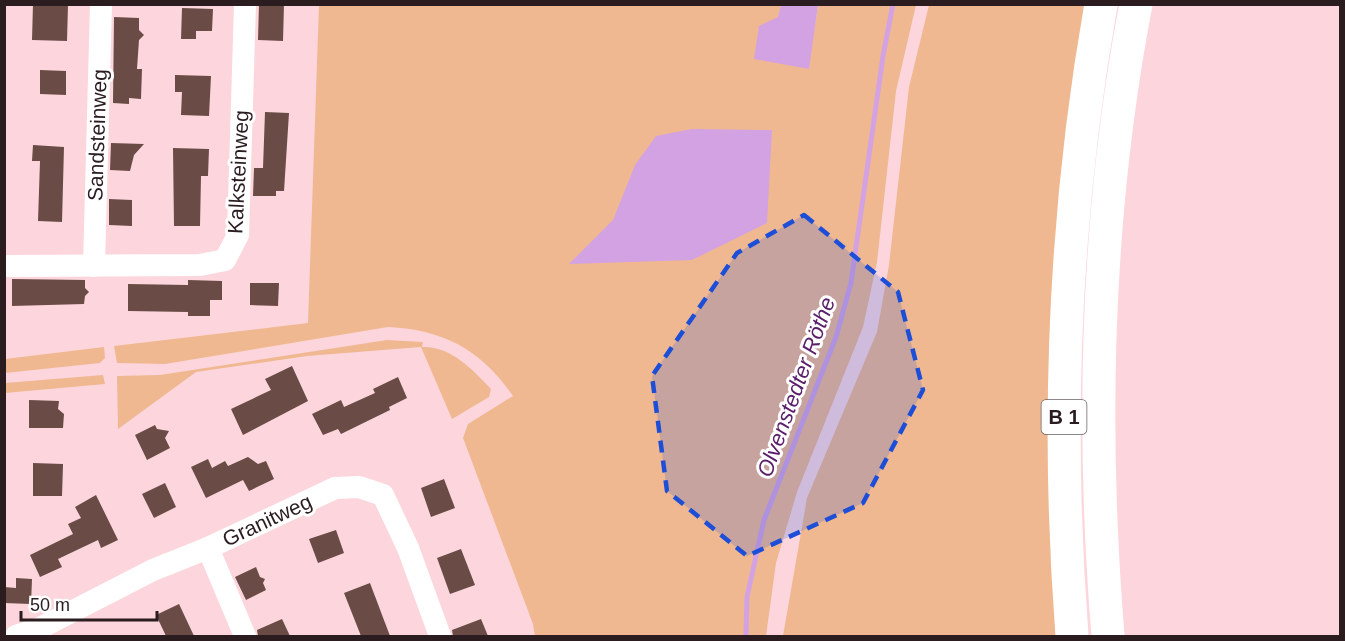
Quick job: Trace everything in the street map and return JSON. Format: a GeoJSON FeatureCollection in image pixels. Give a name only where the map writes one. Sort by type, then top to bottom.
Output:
{"type":"FeatureCollection","features":[{"type":"Feature","properties":{"kind":"main road","name":"B 1"},"geometry":{"type":"LineString","coordinates":[[1072,636],[1066,530],[1064,410],[1066,321],[1075,197],[1085,106],[1101,4]]}},
{"type":"Feature","properties":{"kind":"main road","name":"B 1"},"geometry":{"type":"LineString","coordinates":[[1108,636],[1098,427],[1102,293],[1110,196],[1136,4]]}},
{"type":"Feature","properties":{"kind":"street","name":"Sandsteinweg"},"geometry":{"type":"LineString","coordinates":[[94,266],[101,4]]}},
{"type":"Feature","properties":{"kind":"street","name":"Kalksteinweg"},"geometry":{"type":"LineString","coordinates":[[4,266],[200,265],[225,260],[238,235],[245,4]]}},
{"type":"Feature","properties":{"kind":"street","name":"Granitweg"},"geometry":{"type":"LineString","coordinates":[[16,636],[42,632],[153,570],[208,548],[335,488],[359,487],[384,495],[408,548],[440,636]]}},
{"type":"Feature","properties":{"kind":"street"},"geometry":{"type":"LineString","coordinates":[[208,548],[246,636]]}},
{"type":"Feature","properties":{"kind":"highlighted area"},"geometry":{"type":"Polygon","coordinates":[[[804,215],[898,292],[923,390],[863,503],[747,556],[667,491],[652,376],[737,253],[804,215]]]}},
{"type":"Feature","properties":{"kind":"shaded area"},"geometry":{"type":"Polygon","coordinates":[[[319,5],[781,5],[779,17],[808,69],[818,5],[916,5],[896,91],[877,262],[863,327],[797,492],[776,563],[766,636],[535,636],[533,624],[463,438],[468,424],[513,396],[488,366],[460,345],[444,338],[408,329],[388,327],[165,364],[117,363],[114,346],[308,323],[319,5]]]}},
{"type":"Feature","properties":{"kind":"shaded area"},"geometry":{"type":"Polygon","coordinates":[[[781,5],[818,5],[809,69],[754,59],[759,26],[778,17],[781,5]]]}},
{"type":"Feature","properties":{"kind":"shaded area"},"geometry":{"type":"Polygon","coordinates":[[[929,5],[1089,5],[1062,636],[783,636],[807,498],[877,332],[889,265],[909,87],[929,5]]]}},
{"type":"Feature","properties":{"kind":"shaded area"},"geometry":{"type":"Polygon","coordinates":[[[692,129],[772,130],[767,223],[692,260],[569,264],[613,220],[635,165],[656,136],[692,129]]]}},
{"type":"Feature","properties":{"kind":"shaded area"},"geometry":{"type":"Polygon","coordinates":[[[387,340],[423,342],[422,347],[442,350],[452,355],[491,389],[489,397],[452,419],[421,347],[307,356],[196,372],[118,429],[117,376],[160,375],[387,340]]]}},
{"type":"Feature","properties":{"kind":"shaded area"},"geometry":{"type":"Polygon","coordinates":[[[104,347],[105,358],[100,363],[5,373],[5,359],[104,347]]]}},
{"type":"Feature","properties":{"kind":"shaded area"},"geometry":{"type":"Polygon","coordinates":[[[103,375],[105,384],[5,393],[5,383],[103,375]]]}},
{"type":"Feature","properties":{"kind":"building"},"geometry":{"type":"Polygon","coordinates":[[[33,4],[68,5],[67,41],[32,40],[33,4]]]}},
{"type":"Feature","properties":{"kind":"building"},"geometry":{"type":"Polygon","coordinates":[[[259,4],[284,4],[283,41],[258,40],[259,4]]]}},
{"type":"Feature","properties":{"kind":"building"},"geometry":{"type":"Polygon","coordinates":[[[182,8],[213,9],[212,31],[196,31],[196,39],[181,39],[182,8]]]}},
{"type":"Feature","properties":{"kind":"building"},"geometry":{"type":"Polygon","coordinates":[[[114,17],[139,18],[139,30],[144,35],[139,40],[137,69],[142,69],[141,99],[129,98],[129,104],[113,103],[114,17]]]}},
{"type":"Feature","properties":{"kind":"building"},"geometry":{"type":"Polygon","coordinates":[[[40,70],[66,71],[66,95],[40,94],[40,70]]]}},
{"type":"Feature","properties":{"kind":"building"},"geometry":{"type":"Polygon","coordinates":[[[175,75],[211,76],[209,116],[181,115],[182,92],[175,92],[175,75]]]}},
{"type":"Feature","properties":{"kind":"building"},"geometry":{"type":"Polygon","coordinates":[[[265,112],[289,113],[284,191],[276,191],[276,196],[253,196],[254,168],[263,168],[265,112]]]}},
{"type":"Feature","properties":{"kind":"building"},"geometry":{"type":"Polygon","coordinates":[[[111,143],[144,144],[134,155],[130,171],[110,170],[111,143]]]}},
{"type":"Feature","properties":{"kind":"building"},"geometry":{"type":"Polygon","coordinates":[[[33,145],[64,147],[62,222],[38,221],[40,161],[32,161],[33,145]]]}},
{"type":"Feature","properties":{"kind":"building"},"geometry":{"type":"Polygon","coordinates":[[[173,148],[209,149],[208,176],[201,176],[200,226],[174,226],[173,148]]]}},
{"type":"Feature","properties":{"kind":"building"},"geometry":{"type":"Polygon","coordinates":[[[109,199],[132,200],[132,226],[109,225],[109,199]]]}},
{"type":"Feature","properties":{"kind":"building"},"geometry":{"type":"Polygon","coordinates":[[[12,279],[85,280],[85,288],[89,292],[85,296],[84,304],[12,306],[12,279]]]}},
{"type":"Feature","properties":{"kind":"building"},"geometry":{"type":"Polygon","coordinates":[[[188,280],[222,281],[222,300],[210,300],[210,316],[188,316],[188,312],[128,311],[128,284],[188,285],[188,280]]]}},
{"type":"Feature","properties":{"kind":"building"},"geometry":{"type":"Polygon","coordinates":[[[250,283],[279,283],[278,306],[250,305],[250,283]]]}},
{"type":"Feature","properties":{"kind":"building"},"geometry":{"type":"Polygon","coordinates":[[[292,366],[308,401],[243,435],[231,409],[271,390],[265,379],[292,366]]]}},
{"type":"Feature","properties":{"kind":"building"},"geometry":{"type":"Polygon","coordinates":[[[398,377],[407,398],[389,407],[390,410],[341,434],[338,429],[323,435],[312,414],[341,400],[344,407],[375,393],[373,389],[398,377]]]}},
{"type":"Feature","properties":{"kind":"building"},"geometry":{"type":"Polygon","coordinates":[[[29,400],[59,401],[58,409],[64,414],[63,428],[29,428],[29,400]]]}},
{"type":"Feature","properties":{"kind":"building"},"geometry":{"type":"Polygon","coordinates":[[[155,425],[157,429],[169,431],[165,438],[170,448],[147,460],[135,435],[155,425]]]}},
{"type":"Feature","properties":{"kind":"building"},"geometry":{"type":"Polygon","coordinates":[[[248,457],[258,464],[266,461],[274,479],[249,491],[243,480],[206,498],[191,467],[208,459],[212,468],[225,461],[228,466],[248,457]]]}},
{"type":"Feature","properties":{"kind":"building"},"geometry":{"type":"Polygon","coordinates":[[[33,463],[63,464],[62,496],[33,496],[33,463]]]}},
{"type":"Feature","properties":{"kind":"building"},"geometry":{"type":"Polygon","coordinates":[[[444,479],[455,508],[431,517],[421,488],[444,479]]]}},
{"type":"Feature","properties":{"kind":"building"},"geometry":{"type":"Polygon","coordinates":[[[165,483],[176,507],[154,518],[142,494],[165,483]]]}},
{"type":"Feature","properties":{"kind":"building"},"geometry":{"type":"Polygon","coordinates":[[[96,495],[118,540],[101,548],[98,540],[58,559],[62,567],[40,577],[30,555],[73,534],[68,524],[81,518],[75,507],[96,495]]]}},
{"type":"Feature","properties":{"kind":"building"},"geometry":{"type":"Polygon","coordinates":[[[336,530],[344,553],[318,563],[309,539],[336,530]]]}},
{"type":"Feature","properties":{"kind":"building"},"geometry":{"type":"Polygon","coordinates":[[[461,549],[475,585],[450,594],[437,558],[461,549]]]}},
{"type":"Feature","properties":{"kind":"building"},"geometry":{"type":"Polygon","coordinates":[[[256,567],[260,577],[265,579],[263,583],[266,590],[246,600],[235,577],[256,567]]]}},
{"type":"Feature","properties":{"kind":"building"},"geometry":{"type":"Polygon","coordinates":[[[16,578],[32,579],[31,604],[4,603],[4,587],[16,588],[16,578]]]}},
{"type":"Feature","properties":{"kind":"building"},"geometry":{"type":"Polygon","coordinates":[[[370,583],[390,636],[361,636],[344,593],[370,583]]]}},
{"type":"Feature","properties":{"kind":"building"},"geometry":{"type":"Polygon","coordinates":[[[179,604],[194,636],[166,636],[156,615],[179,604]]]}},
{"type":"Feature","properties":{"kind":"building"},"geometry":{"type":"Polygon","coordinates":[[[282,619],[290,636],[258,636],[257,630],[282,619]]]}},
{"type":"Feature","properties":{"kind":"building"},"geometry":{"type":"Polygon","coordinates":[[[481,619],[488,636],[453,636],[452,630],[481,619]]]}},
{"type":"Feature","properties":{"kind":"waterway","name":"Olvenstedter Röthe"},"geometry":{"type":"LineString","coordinates":[[746,636],[747,597],[764,520],[836,337],[851,283],[883,56],[893,4]]}}]}
